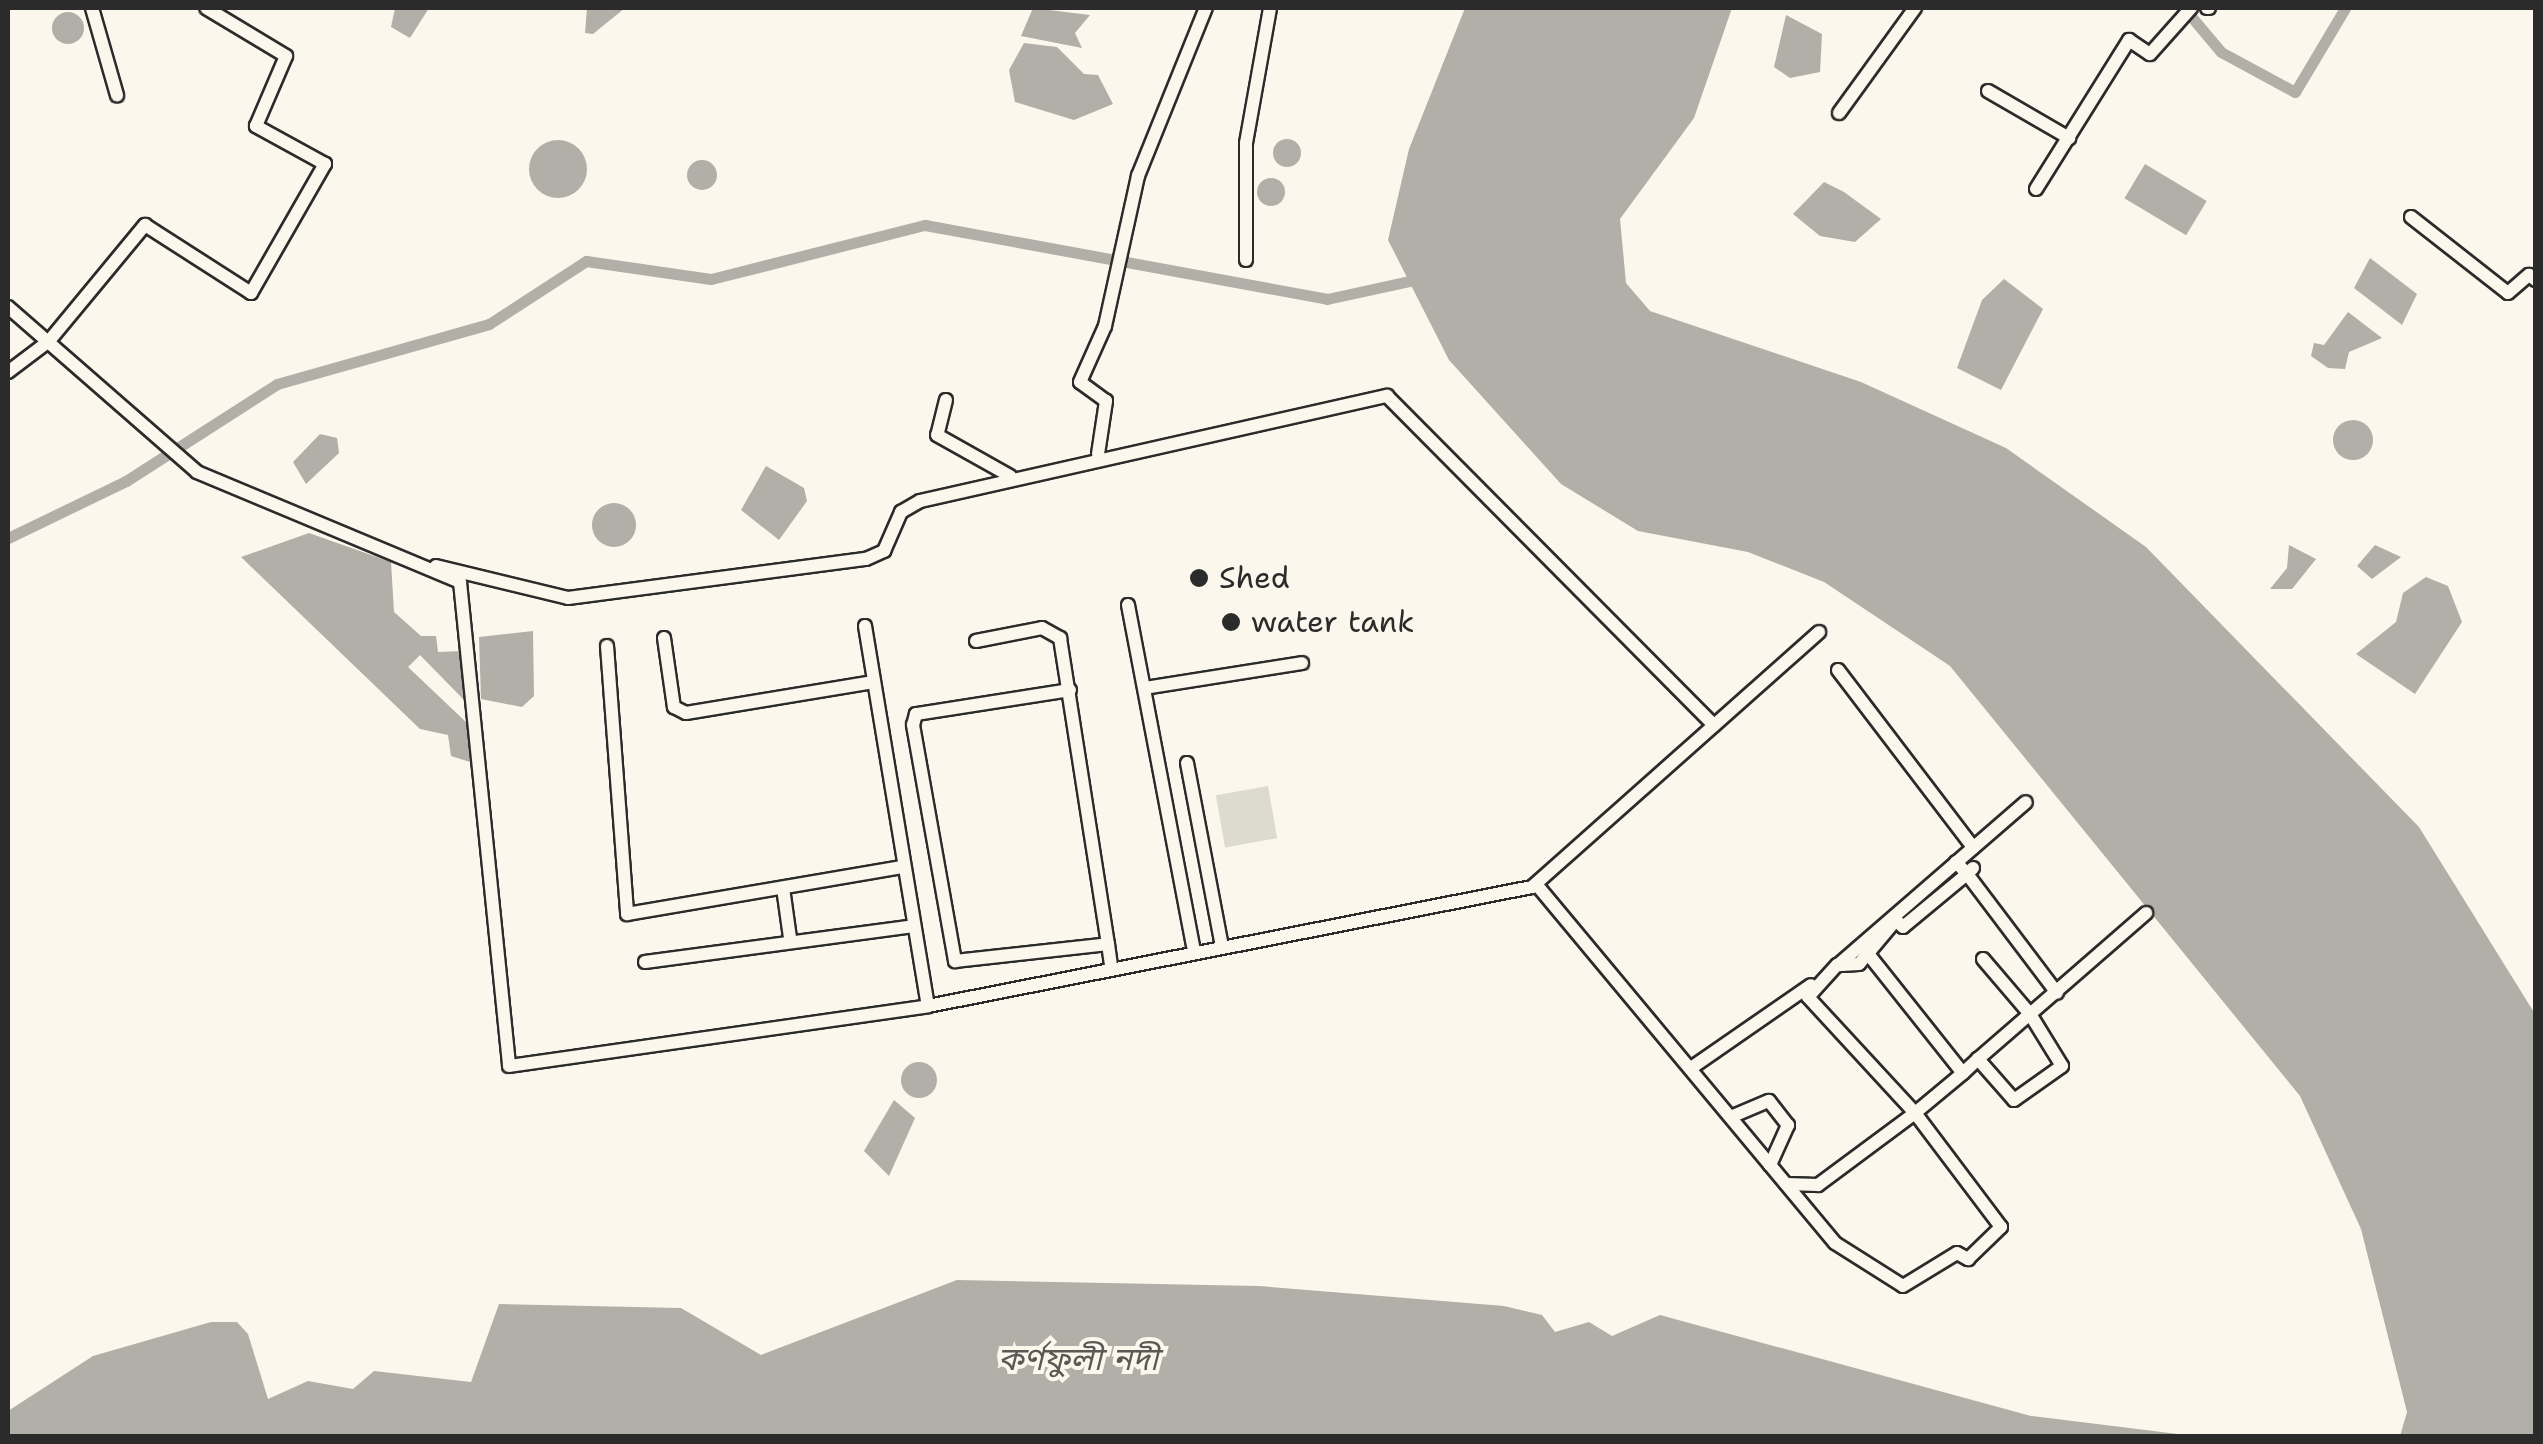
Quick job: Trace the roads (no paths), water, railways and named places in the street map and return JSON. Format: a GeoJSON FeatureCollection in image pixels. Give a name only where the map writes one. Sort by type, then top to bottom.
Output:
{"type":"FeatureCollection","features":[{"type":"Feature","properties":{"kind":"street"},"geometry":{"type":"LineString","coordinates":[[92,8],[117,95]]}},
{"type":"Feature","properties":{"kind":"street"},"geometry":{"type":"LineString","coordinates":[[8,372],[49,342],[145,225],[252,292],[325,164],[256,126],[286,56],[206,8]]}},
{"type":"Feature","properties":{"kind":"street"},"geometry":{"type":"LineString","coordinates":[[1098,454],[1106,401],[1080,382],[1120,260],[1138,176],[1206,8]]}},
{"type":"Feature","properties":{"kind":"street"},"geometry":{"type":"LineString","coordinates":[[1246,260],[1246,143],[1270,8]]}},
{"type":"Feature","properties":{"kind":"street"},"geometry":{"type":"LineString","coordinates":[[1839,113],[1915,8]]}},
{"type":"Feature","properties":{"kind":"street"},"geometry":{"type":"LineString","coordinates":[[2036,190],[2129,40],[2150,54],[2191,8]]}},
{"type":"Feature","properties":{"kind":"street"},"geometry":{"type":"LineString","coordinates":[[1988,91],[2069,138]]}},
{"type":"Feature","properties":{"kind":"street"},"geometry":{"type":"LineString","coordinates":[[2410,217],[2508,292],[2529,274],[2536,280]]}},
{"type":"Feature","properties":{"kind":"street"},"geometry":{"type":"LineString","coordinates":[[8,307],[197,472],[462,586],[509,1066],[928,1006],[1193,947],[1536,884],[1819,632]]}},
{"type":"Feature","properties":{"kind":"street"},"geometry":{"type":"LineString","coordinates":[[420,565],[568,598],[693,586],[878,557],[911,506],[1098,454],[1394,397],[1714,725]]}},
{"type":"Feature","properties":{"kind":"street"},"geometry":{"type":"LineString","coordinates":[[946,400],[937,435],[1010,476]]}},
{"type":"Feature","properties":{"kind":"street"},"geometry":{"type":"LineString","coordinates":[[1128,605],[1193,947]]}},
{"type":"Feature","properties":{"kind":"street"},"geometry":{"type":"LineString","coordinates":[[865,626],[928,1006]]}},
{"type":"Feature","properties":{"kind":"street"},"geometry":{"type":"LineString","coordinates":[[976,641],[1050,630],[1060,638],[1111,966]]}},
{"type":"Feature","properties":{"kind":"street"},"geometry":{"type":"LineString","coordinates":[[664,638],[674,707],[686,713],[873,682]]}},
{"type":"Feature","properties":{"kind":"street"},"geometry":{"type":"LineString","coordinates":[[608,646],[627,914],[902,867]]}},
{"type":"Feature","properties":{"kind":"street"},"geometry":{"type":"LineString","coordinates":[[1144,688],[1302,662]]}},
{"type":"Feature","properties":{"kind":"street"},"geometry":{"type":"LineString","coordinates":[[1838,670],[1973,848]]}},
{"type":"Feature","properties":{"kind":"street"},"geometry":{"type":"LineString","coordinates":[[1070,690],[916,714],[914,724],[955,961],[1108,944]]}},
{"type":"Feature","properties":{"kind":"street"},"geometry":{"type":"LineString","coordinates":[[1187,763],[1221,942]]}},
{"type":"Feature","properties":{"kind":"street"},"geometry":{"type":"LineString","coordinates":[[1694,1066],[1837,965],[2026,802]]}},
{"type":"Feature","properties":{"kind":"street"},"geometry":{"type":"LineString","coordinates":[[1956,862],[1970,871],[2057,993]]}},
{"type":"Feature","properties":{"kind":"street"},"geometry":{"type":"LineString","coordinates":[[1536,884],[1694,1066],[1835,1243],[1866,1255],[1888,1280],[1903,1286],[1957,1253],[1968,1259],[2001,1226],[1915,1114],[1808,997],[1837,965],[1869,955],[1896,920],[1904,927],[1970,871]]}},
{"type":"Feature","properties":{"kind":"street"},"geometry":{"type":"LineString","coordinates":[[783,888],[790,938]]}},
{"type":"Feature","properties":{"kind":"street"},"geometry":{"type":"LineString","coordinates":[[1786,1184],[1818,1185],[1915,1114],[2146,912]]}},
{"type":"Feature","properties":{"kind":"street"},"geometry":{"type":"LineString","coordinates":[[644,962],[790,938],[914,926]]}},
{"type":"Feature","properties":{"kind":"street"},"geometry":{"type":"LineString","coordinates":[[1869,955],[1963,1073]]}},
{"type":"Feature","properties":{"kind":"street"},"geometry":{"type":"LineString","coordinates":[[1978,1060],[2014,1100],[2062,1066],[2030,1014],[1983,959]]}},
{"type":"Feature","properties":{"kind":"street"},"geometry":{"type":"LineString","coordinates":[[1732,1116],[1769,1101],[1788,1125],[1770,1165]]}},
{"type":"Feature","properties":{"kind":"water"},"geometry":{"type":"Polygon","coordinates":[[[395,8],[429,8],[410,38],[391,27],[395,8]]]}},
{"type":"Feature","properties":{"kind":"water"},"geometry":{"type":"Polygon","coordinates":[[[587,8],[625,8],[593,34],[585,33],[587,8]]]}},
{"type":"Feature","properties":{"kind":"water"},"geometry":{"type":"Polygon","coordinates":[[[1033,8],[1090,15],[1075,33],[1082,48],[1021,36],[1033,8]]]}},
{"type":"Feature","properties":{"kind":"water"},"geometry":{"type":"Polygon","coordinates":[[[1465,8],[1732,8],[1694,118],[1620,219],[1626,283],[1650,311],[1861,382],[2006,448],[2146,547],[2419,827],[2535,1014],[2535,1436],[2400,1436],[2407,1412],[2361,1229],[2300,1096],[1950,666],[1824,582],[1748,552],[1638,531],[1561,484],[1449,360],[1388,240],[1409,149],[1465,8]]]}},
{"type":"Feature","properties":{"kind":"water"},"geometry":{"type":"Polygon","coordinates":[[[68,12],[80,16],[84,28],[80,40],[68,44],[56,40],[52,28],[56,16],[68,12]]]}},
{"type":"Feature","properties":{"kind":"water"},"geometry":{"type":"Polygon","coordinates":[[[1786,15],[1822,34],[1820,72],[1790,78],[1774,67],[1786,15]]]}},
{"type":"Feature","properties":{"kind":"water"},"geometry":{"type":"Polygon","coordinates":[[[1024,43],[1057,47],[1084,74],[1098,75],[1113,104],[1074,120],[1015,102],[1009,70],[1024,43]]]}},
{"type":"Feature","properties":{"kind":"water"},"geometry":{"type":"Polygon","coordinates":[[[1287,139],[1297,143],[1301,153],[1297,163],[1287,167],[1277,163],[1273,153],[1277,143],[1287,139]]]}},
{"type":"Feature","properties":{"kind":"water"},"geometry":{"type":"Polygon","coordinates":[[[558,140],[579,148],[587,169],[579,190],[558,198],[537,190],[529,169],[537,148],[558,140]]]}},
{"type":"Feature","properties":{"kind":"water"},"geometry":{"type":"Polygon","coordinates":[[[702,160],[712,165],[717,175],[712,185],[702,190],[692,185],[687,175],[692,165],[702,160]]]}},
{"type":"Feature","properties":{"kind":"water"},"geometry":{"type":"Polygon","coordinates":[[[2145,164],[2207,201],[2186,235],[2124,198],[2145,164]]]}},
{"type":"Feature","properties":{"kind":"water"},"geometry":{"type":"Polygon","coordinates":[[[1271,178],[1281,182],[1285,192],[1281,202],[1271,206],[1261,202],[1257,192],[1261,182],[1271,178]]]}},
{"type":"Feature","properties":{"kind":"water"},"geometry":{"type":"Polygon","coordinates":[[[1824,182],[1881,219],[1855,242],[1820,236],[1793,214],[1824,182]]]}},
{"type":"Feature","properties":{"kind":"water"},"geometry":{"type":"Polygon","coordinates":[[[2370,258],[2417,294],[2402,325],[2354,288],[2370,258]]]}},
{"type":"Feature","properties":{"kind":"water"},"geometry":{"type":"Polygon","coordinates":[[[2004,279],[2043,309],[2001,390],[1957,368],[1982,300],[2004,279]]]}},
{"type":"Feature","properties":{"kind":"water"},"geometry":{"type":"Polygon","coordinates":[[[2348,312],[2382,338],[2349,352],[2345,369],[2328,368],[2311,356],[2314,343],[2324,345],[2348,312]]]}},
{"type":"Feature","properties":{"kind":"water"},"geometry":{"type":"Polygon","coordinates":[[[2353,420],[2367,426],[2373,440],[2367,454],[2353,460],[2339,454],[2333,440],[2339,426],[2353,420]]]}},
{"type":"Feature","properties":{"kind":"water"},"geometry":{"type":"Polygon","coordinates":[[[320,434],[337,438],[339,453],[306,484],[293,462],[320,434]]]}},
{"type":"Feature","properties":{"kind":"water"},"geometry":{"type":"Polygon","coordinates":[[[766,466],[804,488],[807,501],[779,540],[741,510],[766,466]]]}},
{"type":"Feature","properties":{"kind":"water"},"geometry":{"type":"Polygon","coordinates":[[[614,503],[630,509],[636,525],[630,541],[614,547],[598,541],[592,525],[598,509],[614,503]]]}},
{"type":"Feature","properties":{"kind":"water"},"geometry":{"type":"Polygon","coordinates":[[[309,533],[391,562],[394,612],[421,636],[436,636],[438,652],[463,651],[465,701],[420,655],[408,667],[467,723],[470,762],[451,756],[448,735],[420,729],[241,557],[309,533]]]}},
{"type":"Feature","properties":{"kind":"water"},"geometry":{"type":"Polygon","coordinates":[[[2289,545],[2316,559],[2292,589],[2270,589],[2287,568],[2289,545]]]}},
{"type":"Feature","properties":{"kind":"water"},"geometry":{"type":"Polygon","coordinates":[[[2375,545],[2401,557],[2372,579],[2357,566],[2375,545]]]}},
{"type":"Feature","properties":{"kind":"water"},"geometry":{"type":"Polygon","coordinates":[[[2426,577],[2448,586],[2462,622],[2415,694],[2356,654],[2396,622],[2403,593],[2426,577]]]}},
{"type":"Feature","properties":{"kind":"water"},"geometry":{"type":"Polygon","coordinates":[[[533,631],[534,696],[522,707],[481,699],[479,637],[533,631]]]}},
{"type":"Feature","properties":{"kind":"water"},"geometry":{"type":"Polygon","coordinates":[[[919,1062],[932,1067],[937,1080],[932,1093],[919,1098],[906,1093],[901,1080],[906,1067],[919,1062]]]}},
{"type":"Feature","properties":{"kind":"water"},"geometry":{"type":"Polygon","coordinates":[[[894,1100],[915,1118],[889,1176],[864,1151],[894,1100]]]}},
{"type":"Feature","properties":{"kind":"water","name":"কর্ণফুলী নদী"},"geometry":{"type":"Polygon","coordinates":[[[957,1280],[1259,1286],[1504,1306],[1542,1315],[1555,1332],[1589,1322],[1612,1336],[1660,1315],[2031,1416],[2194,1436],[8,1436],[8,1411],[93,1356],[211,1322],[237,1322],[248,1334],[268,1399],[308,1381],[353,1389],[374,1371],[471,1382],[499,1304],[681,1308],[761,1355],[957,1280]]]}},
{"type":"Feature","properties":{"kind":"waterway"},"geometry":{"type":"LineString","coordinates":[[2184,8],[2221,52],[2295,92],[2345,8]]}},
{"type":"Feature","properties":{"kind":"waterway"},"geometry":{"type":"LineString","coordinates":[[8,538],[126,481],[277,384],[489,324],[586,261],[711,279],[925,225],[1327,299],[1423,278]]}},
{"type":"Feature","properties":{"kind":"place","name":"Shed"},"geometry":{"type":"Point","coordinates":[1199,578]}},
{"type":"Feature","properties":{"kind":"place","name":"water tank"},"geometry":{"type":"Point","coordinates":[1231,622]}}]}
